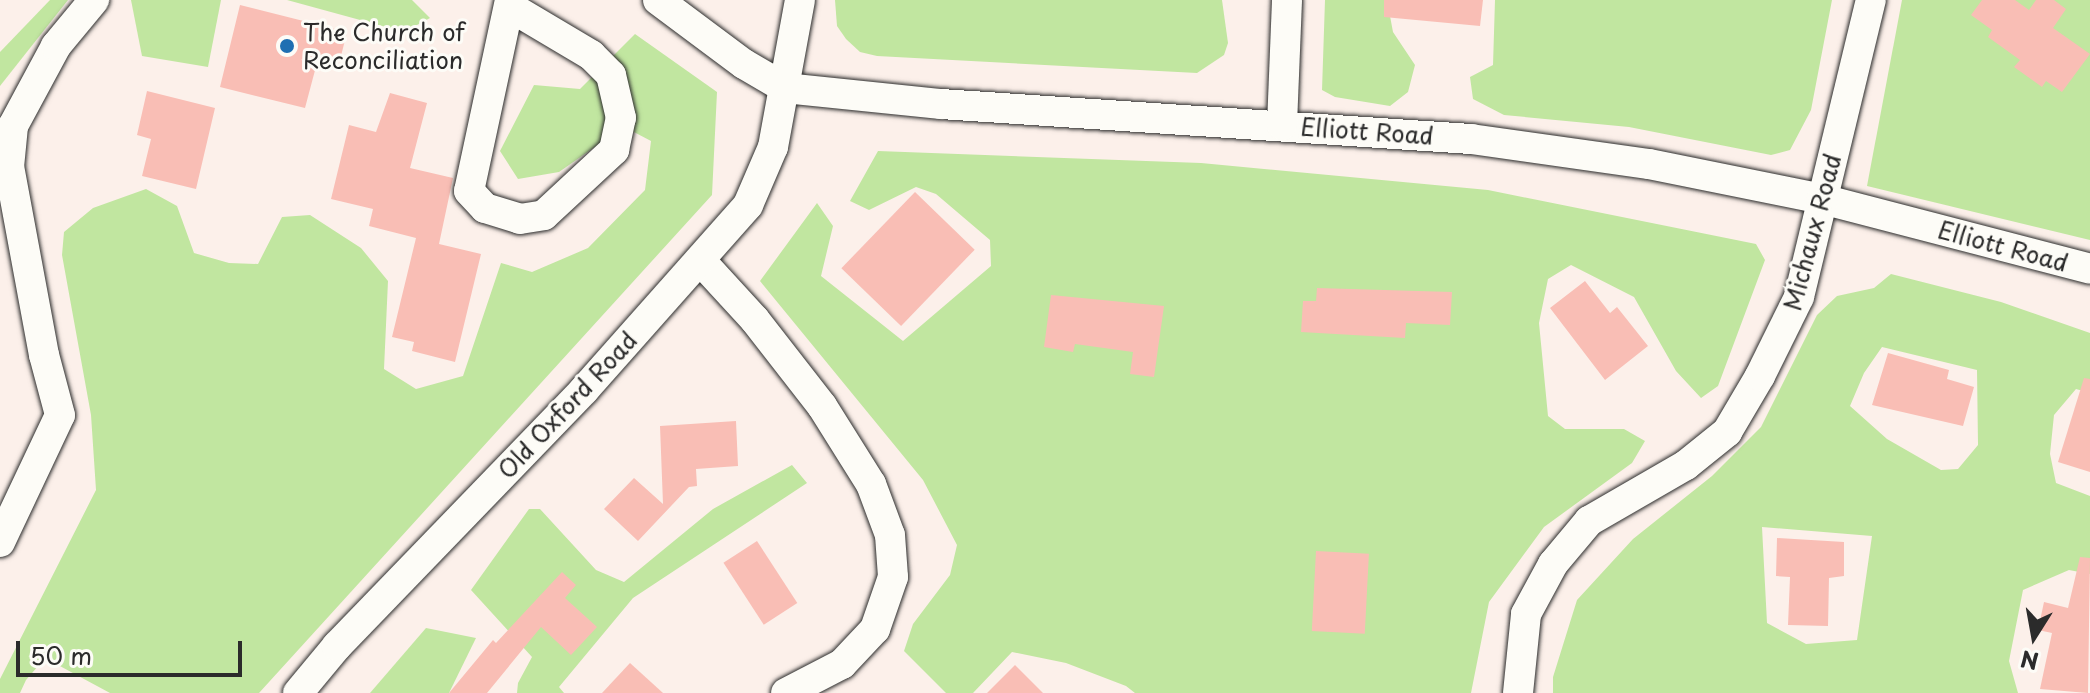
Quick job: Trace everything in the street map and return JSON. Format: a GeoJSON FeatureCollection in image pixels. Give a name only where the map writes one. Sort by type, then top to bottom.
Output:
{"type":"FeatureCollection","features":[{"type":"Feature","properties":{"kind":"street"},"geometry":{"type":"LineString","coordinates":[[0,542],[60,415],[44,355],[9,167],[13,126],[56,46],[94,0]]}},
{"type":"Feature","properties":{"kind":"street","name":"Elliott Road"},"geometry":{"type":"LineString","coordinates":[[658,0],[744,64],[785,88],[941,104],[1471,139],[1605,158],[1822,199],[2090,269]]}},
{"type":"Feature","properties":{"kind":"street","name":"Old Oxford Road"},"geometry":{"type":"LineString","coordinates":[[298,693],[337,646],[584,390],[729,230],[763,175],[785,88],[800,0]]}},
{"type":"Feature","properties":{"kind":"street"},"geometry":{"type":"LineString","coordinates":[[1282,125],[1287,0]]}},
{"type":"Feature","properties":{"kind":"street","name":"Michaux Road"},"geometry":{"type":"LineString","coordinates":[[1518,693],[1526,614],[1553,564],[1589,521],[1686,465],[1727,432],[1760,376],[1799,297],[1871,0]]}},
{"type":"Feature","properties":{"kind":"street"},"geometry":{"type":"LineString","coordinates":[[510,4],[591,55],[611,75],[621,118],[614,150],[544,215],[520,219],[485,208],[469,191],[510,4]]}},
{"type":"Feature","properties":{"kind":"street"},"geometry":{"type":"LineString","coordinates":[[700,260],[755,320],[822,406],[871,484],[890,535],[893,577],[875,629],[842,664],[786,693]]}},
{"type":"Feature","properties":{"kind":"green space"},"geometry":{"type":"Polygon","coordinates":[[[50,0],[68,0],[0,86],[0,52],[50,0]]]}},
{"type":"Feature","properties":{"kind":"green space"},"geometry":{"type":"Polygon","coordinates":[[[131,0],[221,0],[208,67],[142,56],[131,0]]]}},
{"type":"Feature","properties":{"kind":"green space"},"geometry":{"type":"Polygon","coordinates":[[[287,0],[412,0],[430,18],[404,32],[287,0]]]}},
{"type":"Feature","properties":{"kind":"green space"},"geometry":{"type":"Polygon","coordinates":[[[835,0],[1222,0],[1228,43],[1224,55],[1197,73],[877,56],[860,52],[846,39],[837,26],[835,0]]]}},
{"type":"Feature","properties":{"kind":"green space"},"geometry":{"type":"Polygon","coordinates":[[[1325,0],[1387,0],[1393,32],[1415,65],[1408,92],[1390,106],[1335,97],[1322,90],[1325,0]]]}},
{"type":"Feature","properties":{"kind":"green space"},"geometry":{"type":"Polygon","coordinates":[[[1495,0],[1832,0],[1811,110],[1790,150],[1771,155],[1629,127],[1504,115],[1473,99],[1470,77],[1493,65],[1495,0]]]}},
{"type":"Feature","properties":{"kind":"green space"},"geometry":{"type":"Polygon","coordinates":[[[1902,0],[2090,0],[2090,240],[1867,186],[1902,0]]]}},
{"type":"Feature","properties":{"kind":"green space"},"geometry":{"type":"Polygon","coordinates":[[[635,34],[717,92],[712,195],[259,693],[110,693],[45,658],[26,680],[20,693],[0,693],[0,679],[96,490],[91,415],[62,255],[64,232],[93,208],[146,189],[177,206],[194,253],[229,263],[258,264],[282,217],[310,215],[361,248],[388,281],[384,369],[416,389],[463,376],[501,263],[532,272],[588,248],[645,190],[651,141],[632,131],[599,144],[559,172],[518,179],[500,151],[534,85],[580,89],[635,34]]]}},
{"type":"Feature","properties":{"kind":"green space"},"geometry":{"type":"Polygon","coordinates":[[[878,151],[1201,163],[1488,190],[1756,244],[1765,260],[1718,386],[1701,398],[1676,371],[1634,297],[1571,265],[1548,279],[1539,323],[1548,416],[1565,429],[1624,429],[1645,441],[1632,463],[1544,527],[1489,602],[1471,693],[1135,693],[1126,686],[1066,663],[1012,652],[973,693],[946,693],[904,651],[913,624],[950,575],[957,545],[923,480],[760,281],[817,203],[833,226],[821,276],[903,341],[991,266],[990,240],[936,194],[916,187],[869,210],[850,201],[878,151]]]}},
{"type":"Feature","properties":{"kind":"green space"},"geometry":{"type":"Polygon","coordinates":[[[1891,274],[2001,302],[2090,333],[2090,393],[2076,389],[2054,415],[2050,454],[2056,483],[2090,496],[2090,574],[2069,570],[2023,590],[2009,661],[2018,693],[1553,693],[1553,677],[1577,600],[1633,539],[1712,476],[1761,427],[1817,315],[1837,296],[1874,288],[1891,274]],[[1882,347],[1864,373],[1850,406],[1887,439],[1941,470],[1958,469],[1978,445],[1977,370],[1882,347]],[[1762,527],[1767,623],[1806,644],[1857,640],[1872,536],[1762,527]]]}},
{"type":"Feature","properties":{"kind":"green space"},"geometry":{"type":"Polygon","coordinates":[[[792,465],[807,483],[633,598],[559,687],[564,693],[517,693],[518,683],[532,657],[471,590],[529,509],[540,509],[596,570],[624,582],[713,509],[792,465]]]}},
{"type":"Feature","properties":{"kind":"green space"},"geometry":{"type":"Polygon","coordinates":[[[426,628],[476,638],[449,693],[370,693],[426,628]]]}},
{"type":"Feature","properties":{"kind":"building"},"geometry":{"type":"Polygon","coordinates":[[[1384,0],[1483,0],[1480,26],[1384,17],[1384,0]]]}},
{"type":"Feature","properties":{"kind":"building"},"geometry":{"type":"Polygon","coordinates":[[[1982,0],[2015,0],[2029,10],[2036,0],[2054,0],[2066,9],[2053,28],[2090,54],[2062,92],[2046,81],[2042,87],[2014,67],[2020,60],[1988,37],[1992,30],[1971,15],[1982,0]]]}},
{"type":"Feature","properties":{"kind":"building","name":"The Church of Reconciliation"},"geometry":{"type":"Polygon","coordinates":[[[240,5],[347,32],[340,60],[335,59],[333,63],[318,59],[305,108],[220,87],[240,5]]]}},
{"type":"Feature","properties":{"kind":"building"},"geometry":{"type":"Polygon","coordinates":[[[147,91],[215,108],[196,189],[142,176],[151,139],[137,135],[147,91]]]}},
{"type":"Feature","properties":{"kind":"building"},"geometry":{"type":"Polygon","coordinates":[[[390,93],[427,103],[410,168],[453,178],[439,244],[481,254],[455,362],[412,351],[414,342],[392,337],[416,238],[369,226],[373,209],[331,199],[349,125],[376,132],[390,93]]]}},
{"type":"Feature","properties":{"kind":"building"},"geometry":{"type":"Polygon","coordinates":[[[915,192],[975,250],[901,326],[841,268],[915,192]]]}},
{"type":"Feature","properties":{"kind":"building"},"geometry":{"type":"Polygon","coordinates":[[[1585,281],[1610,313],[1617,307],[1648,346],[1605,380],[1550,308],[1585,281]]]}},
{"type":"Feature","properties":{"kind":"building"},"geometry":{"type":"Polygon","coordinates":[[[1317,288],[1452,292],[1450,325],[1406,323],[1405,338],[1301,332],[1303,301],[1316,301],[1317,288]]]}},
{"type":"Feature","properties":{"kind":"building"},"geometry":{"type":"Polygon","coordinates":[[[1051,295],[1164,306],[1154,377],[1130,374],[1133,352],[1075,344],[1073,352],[1044,347],[1051,295]]]}},
{"type":"Feature","properties":{"kind":"building"},"geometry":{"type":"Polygon","coordinates":[[[1888,353],[1949,370],[1947,379],[1974,387],[1963,426],[1872,405],[1888,353]]]}},
{"type":"Feature","properties":{"kind":"building"},"geometry":{"type":"Polygon","coordinates":[[[2084,378],[2090,379],[2090,472],[2058,462],[2084,378]]]}},
{"type":"Feature","properties":{"kind":"building"},"geometry":{"type":"Polygon","coordinates":[[[736,421],[738,466],[696,469],[697,486],[689,487],[638,541],[604,509],[634,478],[663,504],[660,426],[736,421]]]}},
{"type":"Feature","properties":{"kind":"building"},"geometry":{"type":"Polygon","coordinates":[[[1777,538],[1844,542],[1844,576],[1829,578],[1828,626],[1788,625],[1790,577],[1776,576],[1777,538]]]}},
{"type":"Feature","properties":{"kind":"building"},"geometry":{"type":"Polygon","coordinates":[[[757,541],[797,603],[764,625],[723,563],[757,541]]]}},
{"type":"Feature","properties":{"kind":"building"},"geometry":{"type":"Polygon","coordinates":[[[1316,551],[1369,554],[1365,634],[1312,631],[1316,551]]]}},
{"type":"Feature","properties":{"kind":"building"},"geometry":{"type":"Polygon","coordinates":[[[2080,557],[2090,558],[2088,693],[2040,689],[2052,633],[2038,630],[2044,602],[2068,608],[2080,557]]]}},
{"type":"Feature","properties":{"kind":"building"},"geometry":{"type":"Polygon","coordinates":[[[562,572],[576,585],[565,598],[597,627],[571,655],[541,627],[487,693],[449,693],[493,640],[496,643],[562,572]]]}},
{"type":"Feature","properties":{"kind":"building"},"geometry":{"type":"Polygon","coordinates":[[[630,663],[663,693],[602,693],[630,663]]]}},
{"type":"Feature","properties":{"kind":"building"},"geometry":{"type":"Polygon","coordinates":[[[1015,665],[1043,693],[987,693],[1015,665]]]}},
{"type":"Feature","properties":{"kind":"place","name":"The Church of Reconciliation"},"geometry":{"type":"Point","coordinates":[287,46]}}]}
